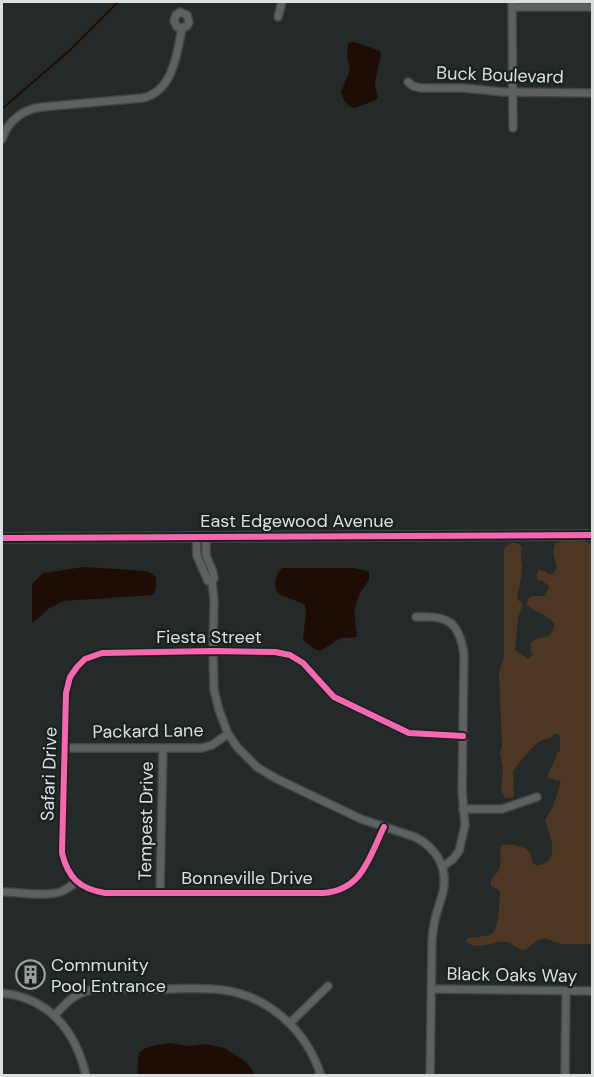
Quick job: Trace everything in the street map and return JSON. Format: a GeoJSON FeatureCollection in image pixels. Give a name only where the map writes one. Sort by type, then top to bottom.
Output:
{"type":"FeatureCollection","features":[{"type":"Feature","properties":{"kind":"main road","name":"East Edgewood Avenue"},"geometry":{"type":"LineString","coordinates":[[2,538],[592,535]]}},
{"type":"Feature","properties":{"kind":"street"},"geometry":{"type":"LineString","coordinates":[[278,16],[282,2]]}},
{"type":"Feature","properties":{"kind":"street"},"geometry":{"type":"LineString","coordinates":[[513,128],[512,4],[592,7]]}},
{"type":"Feature","properties":{"kind":"street"},"geometry":{"type":"LineString","coordinates":[[2,139],[7,128],[19,115],[36,107],[142,98],[157,93],[169,78],[182,28]]}},
{"type":"Feature","properties":{"kind":"street","name":"Buck Boulevard"},"geometry":{"type":"LineString","coordinates":[[408,82],[421,88],[463,88],[513,93],[592,93]]}},
{"type":"Feature","properties":{"kind":"street"},"geometry":{"type":"LineString","coordinates":[[201,537],[214,578],[212,582],[214,690],[228,734],[247,759],[264,772],[361,819],[424,842],[440,860],[444,881],[434,925],[429,1076]]}},
{"type":"Feature","properties":{"kind":"street"},"geometry":{"type":"LineString","coordinates":[[416,617],[432,616],[445,619],[453,624],[459,634],[464,654],[462,736],[465,825],[459,850],[453,859],[442,867]]}},
{"type":"Feature","properties":{"kind":"street","name":"Fiesta Street"},"geometry":{"type":"LineString","coordinates":[[77,667],[85,659],[102,652],[275,652],[290,655],[303,663],[334,697],[409,733],[462,736]]}},
{"type":"Feature","properties":{"kind":"street","name":"Safari Drive"},"geometry":{"type":"LineString","coordinates":[[76,882],[66,866],[62,853],[66,690],[70,677],[77,667]]}},
{"type":"Feature","properties":{"kind":"street","name":"Packard Lane"},"geometry":{"type":"LineString","coordinates":[[65,748],[202,748],[212,745],[228,734]]}},
{"type":"Feature","properties":{"kind":"street","name":"Tempest Drive"},"geometry":{"type":"LineString","coordinates":[[160,893],[163,748]]}},
{"type":"Feature","properties":{"kind":"street"},"geometry":{"type":"LineString","coordinates":[[463,809],[502,809],[537,797]]}},
{"type":"Feature","properties":{"kind":"street","name":"Bonneville Drive"},"geometry":{"type":"LineString","coordinates":[[76,882],[92,890],[105,893],[323,893],[338,891],[351,884],[361,874],[384,827]]}},
{"type":"Feature","properties":{"kind":"street"},"geometry":{"type":"LineString","coordinates":[[2,892],[30,894],[59,892],[76,882]]}},
{"type":"Feature","properties":{"kind":"street"},"geometry":{"type":"LineString","coordinates":[[290,1023],[328,986]]}},
{"type":"Feature","properties":{"kind":"street"},"geometry":{"type":"LineString","coordinates":[[55,1015],[74,996],[90,990],[210,988],[237,992],[265,1005],[290,1023],[308,1046],[321,1076]]}},
{"type":"Feature","properties":{"kind":"street","name":"Black Oaks Way"},"geometry":{"type":"LineString","coordinates":[[431,989],[592,991]]}},
{"type":"Feature","properties":{"kind":"street"},"geometry":{"type":"LineString","coordinates":[[566,991],[566,1076]]}},
{"type":"Feature","properties":{"kind":"street"},"geometry":{"type":"LineString","coordinates":[[2,993],[33,1002],[55,1015],[78,1049],[86,1076]]}},
{"type":"Feature","properties":{"kind":"shaded area"},"geometry":{"type":"Polygon","coordinates":[[[352,42],[380,51],[381,55],[375,81],[378,97],[376,100],[355,108],[346,103],[341,92],[350,70],[347,56],[348,44],[352,42]]]}},
{"type":"Feature","properties":{"kind":"shaded area"},"geometry":{"type":"Polygon","coordinates":[[[578,539],[592,544],[592,944],[560,944],[544,938],[524,950],[507,942],[475,946],[465,941],[491,934],[496,927],[500,892],[491,886],[491,882],[500,866],[500,848],[503,844],[525,848],[536,865],[543,864],[552,854],[552,843],[545,820],[558,793],[561,780],[557,781],[547,777],[560,752],[560,736],[555,733],[551,738],[535,745],[513,771],[513,798],[505,798],[501,791],[503,771],[500,752],[502,748],[499,673],[504,657],[504,549],[512,543],[522,547],[522,575],[517,598],[522,602],[522,607],[518,618],[515,650],[528,659],[533,655],[530,649],[531,643],[549,635],[554,623],[527,605],[528,599],[532,596],[545,596],[549,586],[537,580],[537,573],[539,570],[545,571],[549,575],[556,569],[553,549],[555,544],[578,539]]]}},
{"type":"Feature","properties":{"kind":"shaded area"},"geometry":{"type":"Polygon","coordinates":[[[84,567],[147,571],[156,577],[156,589],[153,595],[63,601],[48,609],[32,623],[32,584],[43,573],[84,567]]]}},
{"type":"Feature","properties":{"kind":"shaded area"},"geometry":{"type":"Polygon","coordinates":[[[282,568],[353,568],[368,571],[369,580],[360,593],[354,611],[357,637],[341,638],[320,651],[303,640],[305,605],[281,595],[275,588],[276,578],[282,568]]]}},
{"type":"Feature","properties":{"kind":"shaded area"},"geometry":{"type":"Polygon","coordinates":[[[170,1043],[189,1046],[205,1044],[225,1048],[246,1062],[254,1075],[137,1075],[139,1053],[142,1050],[170,1043]]]}},
{"type":"Feature","properties":{"kind":"waterway"},"geometry":{"type":"LineString","coordinates":[[2,109],[70,50],[118,2]]}},
{"type":"Feature","properties":{"kind":"cycle path"},"geometry":{"type":"LineString","coordinates":[[2,538],[592,535]]}},
{"type":"Feature","properties":{"kind":"cycle path"},"geometry":{"type":"LineString","coordinates":[[384,827],[363,870],[356,879],[336,891],[323,893],[105,893],[89,889],[72,876],[62,853],[66,693],[70,677],[85,659],[102,653],[275,652],[290,655],[303,663],[334,697],[409,733],[463,736]]}},
{"type":"Feature","properties":{"kind":"place","name":"Community Pool Entrance"},"geometry":{"type":"Point","coordinates":[30,975]}}]}
